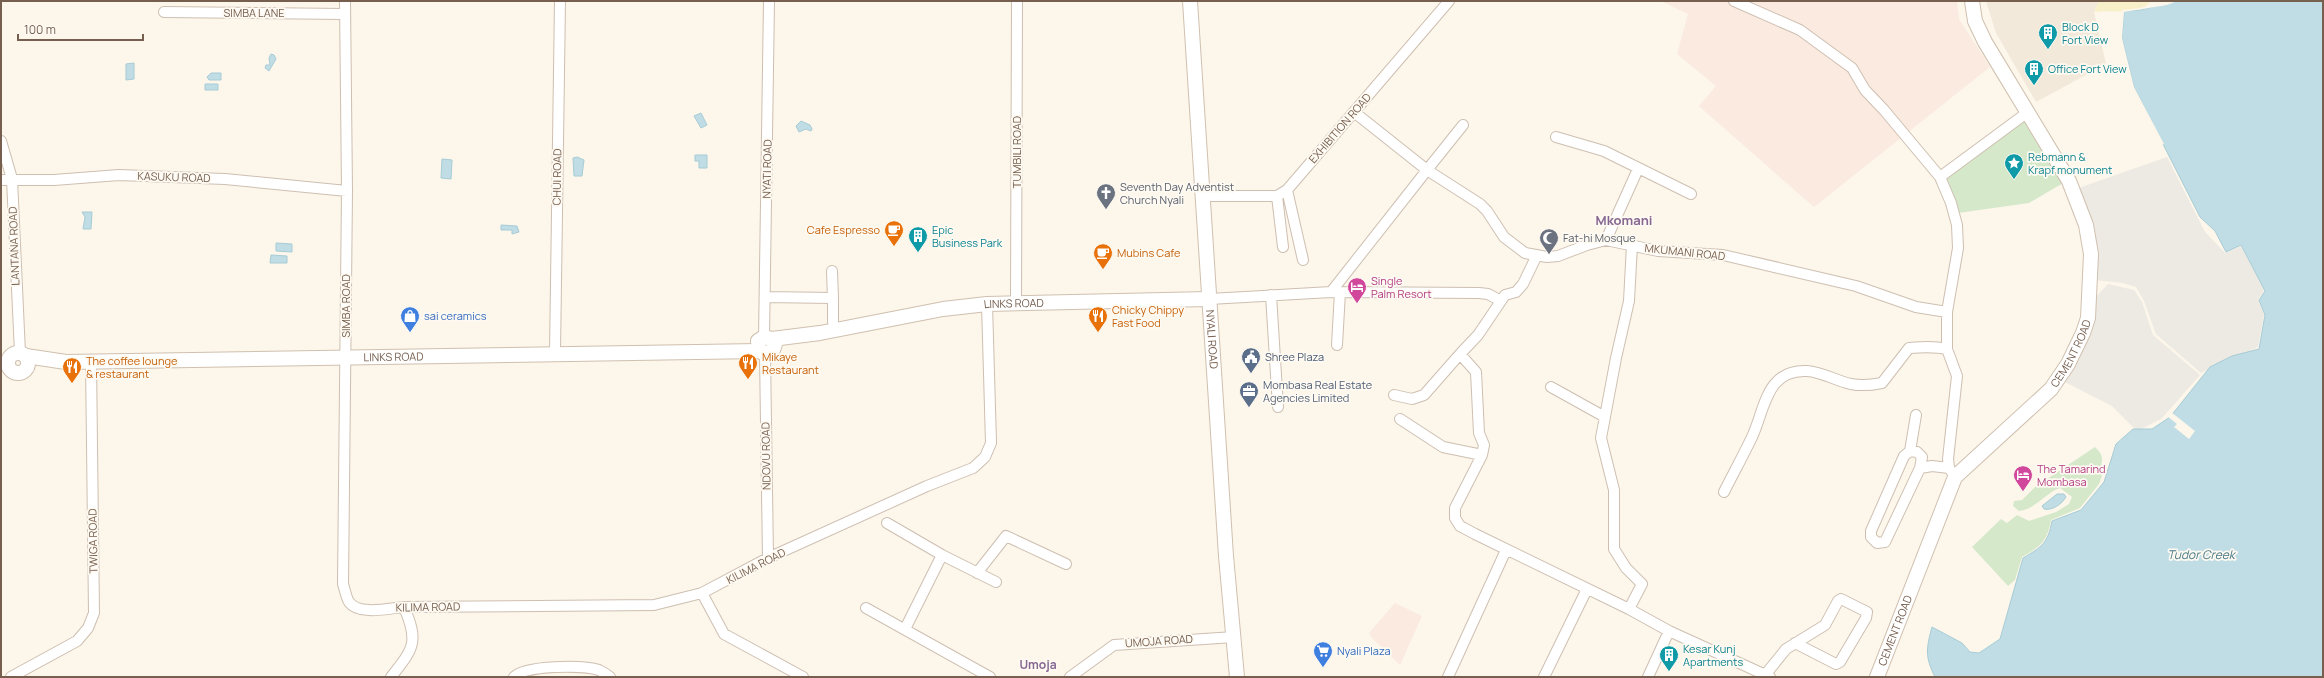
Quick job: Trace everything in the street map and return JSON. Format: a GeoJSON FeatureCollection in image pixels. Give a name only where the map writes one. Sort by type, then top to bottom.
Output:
{"type":"FeatureCollection","features":[{"type":"Feature","properties":{"kind":"main road","name":"NYALI ROAD"},"geometry":{"type":"LineString","coordinates":[[1190,1],[1204,196],[1209,299],[1226,556],[1237,677]]}},
{"type":"Feature","properties":{"kind":"main road","name":"CEMENT ROAD"},"geometry":{"type":"LineString","coordinates":[[1877,677],[1952,472],[2051,389],[2068,364],[2088,318],[2091,254],[2086,225],[2069,181],[1985,42],[1975,21],[1972,1]]}},
{"type":"Feature","properties":{"kind":"main road","name":"LINKS ROAD"},"geometry":{"type":"LineString","coordinates":[[66,362],[346,356],[475,356],[555,353],[720,351],[765,345],[942,309],[987,304],[1209,299]]}},
{"type":"Feature","properties":{"kind":"main road"},"geometry":{"type":"LineString","coordinates":[[14,356],[66,362],[13,371],[8,364],[14,356]]}},
{"type":"Feature","properties":{"kind":"street","name":"SIMBA ROAD"},"geometry":{"type":"LineString","coordinates":[[345,1],[347,191],[343,584],[350,603],[356,607]]}},
{"type":"Feature","properties":{"kind":"street","name":"CHUI ROAD"},"geometry":{"type":"LineString","coordinates":[[555,353],[560,1]]}},
{"type":"Feature","properties":{"kind":"street","name":"NYATI ROAD"},"geometry":{"type":"LineString","coordinates":[[765,345],[769,1]]}},
{"type":"Feature","properties":{"kind":"street","name":"TUMBILI ROAD"},"geometry":{"type":"LineString","coordinates":[[1016,303],[1017,1]]}},
{"type":"Feature","properties":{"kind":"street"},"geometry":{"type":"LineString","coordinates":[[1734,1],[1800,30],[1818,41],[1852,68],[1865,90],[1884,110],[1940,177],[1951,203],[1957,225],[1951,300],[1947,312],[1947,349],[1957,376],[1952,472],[1932,466],[1920,468]]}},
{"type":"Feature","properties":{"kind":"street","name":"EXHIBITION ROAD"},"geometry":{"type":"LineString","coordinates":[[1277,196],[1287,190],[1445,3]]}},
{"type":"Feature","properties":{"kind":"street","name":"SIMBA LANE"},"geometry":{"type":"LineString","coordinates":[[164,12],[344,14]]}},
{"type":"Feature","properties":{"kind":"street","name":"MKUMANI ROAD"},"geometry":{"type":"LineString","coordinates":[[1354,112],[1427,170],[1480,204],[1487,211],[1504,237],[1514,247],[1525,253],[1558,256],[1587,245],[1606,240],[1658,251],[1694,252],[1746,259],[1856,286],[1916,307],[1947,312]]}},
{"type":"Feature","properties":{"kind":"street"},"geometry":{"type":"LineString","coordinates":[[1940,177],[2028,112]]}},
{"type":"Feature","properties":{"kind":"street"},"geometry":{"type":"LineString","coordinates":[[1337,345],[1335,292],[1463,125]]}},
{"type":"Feature","properties":{"kind":"street"},"geometry":{"type":"LineString","coordinates":[[1556,137],[1604,151],[1691,194]]}},
{"type":"Feature","properties":{"kind":"street","name":"LANTANA ROAD"},"geometry":{"type":"LineString","coordinates":[[1,141],[12,179],[14,356]]}},
{"type":"Feature","properties":{"kind":"street"},"geometry":{"type":"LineString","coordinates":[[1606,240],[1638,169]]}},
{"type":"Feature","properties":{"kind":"street","name":"KASUKU ROAD"},"geometry":{"type":"LineString","coordinates":[[1,180],[54,180],[119,175],[225,179],[347,191]]}},
{"type":"Feature","properties":{"kind":"street"},"geometry":{"type":"LineString","coordinates":[[1287,190],[1303,260]]}},
{"type":"Feature","properties":{"kind":"street"},"geometry":{"type":"LineString","coordinates":[[1204,196],[1277,196],[1283,247]]}},
{"type":"Feature","properties":{"kind":"street"},"geometry":{"type":"LineString","coordinates":[[1628,609],[1642,584],[1626,568],[1614,549],[1614,490],[1601,438],[1616,358],[1630,301],[1632,245]]}},
{"type":"Feature","properties":{"kind":"street"},"geometry":{"type":"LineString","coordinates":[[1394,395],[1412,399],[1424,395],[1478,335],[1504,295],[1516,292],[1523,284],[1537,255]]}},
{"type":"Feature","properties":{"kind":"street"},"geometry":{"type":"LineString","coordinates":[[832,271],[832,322]]}},
{"type":"Feature","properties":{"kind":"street"},"geometry":{"type":"LineString","coordinates":[[1209,299],[1335,292],[1479,293],[1488,294],[1501,301]]}},
{"type":"Feature","properties":{"kind":"street"},"geometry":{"type":"LineString","coordinates":[[1271,295],[1278,407]]}},
{"type":"Feature","properties":{"kind":"street"},"geometry":{"type":"LineString","coordinates":[[765,297],[832,298]]}},
{"type":"Feature","properties":{"kind":"street","name":"KILIMA ROAD"},"geometry":{"type":"LineString","coordinates":[[356,607],[364,610],[404,607],[654,605],[702,593],[768,558],[927,486],[973,468],[985,457],[992,443],[987,304]]}},
{"type":"Feature","properties":{"kind":"street","name":"NDOVU ROAD"},"geometry":{"type":"LineString","coordinates":[[765,345],[768,558]]}},
{"type":"Feature","properties":{"kind":"street"},"geometry":{"type":"LineString","coordinates":[[1724,492],[1752,436],[1768,393],[1777,380],[1790,372],[1808,371],[1851,384],[1882,384],[1909,348],[1936,347],[1947,349]]}},
{"type":"Feature","properties":{"kind":"street"},"geometry":{"type":"LineString","coordinates":[[1460,354],[1476,372],[1479,433],[1484,446],[1482,455],[1455,508],[1455,518],[1460,526],[1628,609],[1669,632],[1753,674],[1767,676],[1786,649],[1795,643],[1825,625],[1836,603],[1842,599],[1866,612],[1866,618],[1840,662],[1836,664],[1795,643]]}},
{"type":"Feature","properties":{"kind":"street","name":"TWIGA ROAD"},"geometry":{"type":"LineString","coordinates":[[11,677],[77,640],[88,628],[94,613],[90,361]]}},
{"type":"Feature","properties":{"kind":"street"},"geometry":{"type":"LineString","coordinates":[[1551,387],[1605,417]]}},
{"type":"Feature","properties":{"kind":"street"},"geometry":{"type":"LineString","coordinates":[[1910,451],[1917,452],[1922,457],[1920,468],[1885,542],[1877,543],[1871,537],[1871,531],[1904,456],[1910,451],[1916,414]]}},
{"type":"Feature","properties":{"kind":"street"},"geometry":{"type":"LineString","coordinates":[[1400,418],[1443,447],[1482,455]]}},
{"type":"Feature","properties":{"kind":"street"},"geometry":{"type":"LineString","coordinates":[[887,523],[942,555],[996,582]]}},
{"type":"Feature","properties":{"kind":"street"},"geometry":{"type":"LineString","coordinates":[[978,573],[1006,536],[1066,564]]}},
{"type":"Feature","properties":{"kind":"street"},"geometry":{"type":"LineString","coordinates":[[1448,677],[1506,550]]}},
{"type":"Feature","properties":{"kind":"street"},"geometry":{"type":"LineString","coordinates":[[905,628],[942,555]]}},
{"type":"Feature","properties":{"kind":"street"},"geometry":{"type":"LineString","coordinates":[[1544,677],[1587,589]]}},
{"type":"Feature","properties":{"kind":"street"},"geometry":{"type":"LineString","coordinates":[[702,593],[724,634],[803,677]]}},
{"type":"Feature","properties":{"kind":"street"},"geometry":{"type":"LineString","coordinates":[[391,677],[413,644],[413,628],[404,607]]}},
{"type":"Feature","properties":{"kind":"street"},"geometry":{"type":"LineString","coordinates":[[866,608],[905,628],[990,677]]}},
{"type":"Feature","properties":{"kind":"street"},"geometry":{"type":"LineString","coordinates":[[1648,677],[1669,632]]}},
{"type":"Feature","properties":{"kind":"street","name":"UMOJA ROAD"},"geometry":{"type":"LineString","coordinates":[[1070,677],[1114,645],[1234,637]]}},
{"type":"Feature","properties":{"kind":"street"},"geometry":{"type":"LineString","coordinates":[[514,677],[527,670],[540,668],[598,670],[610,677]]}},
{"type":"Feature","properties":{"kind":"shaded area"},"geometry":{"type":"Polygon","coordinates":[[[1661,1],[1957,1],[1959,19],[1990,67],[1814,207],[1699,106],[1716,86],[1677,54],[1688,14],[1661,1]]]}},
{"type":"Feature","properties":{"kind":"shaded area"},"geometry":{"type":"Polygon","coordinates":[[[1986,1],[2099,1],[2094,12],[2106,64],[2036,102],[1996,33],[1986,1]]]}},
{"type":"Feature","properties":{"kind":"shaded area"},"geometry":{"type":"Polygon","coordinates":[[[2167,157],[2205,232],[2225,253],[2241,246],[2264,290],[2258,299],[2264,315],[2258,347],[2201,373],[2156,334],[2144,301],[2136,287],[2123,283],[2096,280],[2079,188],[2167,157]]]}},
{"type":"Feature","properties":{"kind":"shaded area"},"geometry":{"type":"Polygon","coordinates":[[[2108,284],[2134,290],[2142,302],[2153,335],[2200,375],[2161,419],[2137,431],[2112,406],[2061,380],[2094,316],[2096,297],[2108,284]]]}},
{"type":"Feature","properties":{"kind":"shaded area"},"geometry":{"type":"Polygon","coordinates":[[[1395,603],[1422,616],[1400,665],[1372,638],[1369,633],[1395,603]]]}},
{"type":"Feature","properties":{"kind":"green space"},"geometry":{"type":"Polygon","coordinates":[[[2029,114],[2065,182],[2029,203],[1958,213],[1940,177],[2029,114]]]}},
{"type":"Feature","properties":{"kind":"green space"},"geometry":{"type":"Polygon","coordinates":[[[2095,447],[2099,451],[2102,458],[2102,476],[2099,484],[2080,508],[2051,520],[2047,534],[2042,543],[2022,557],[2015,580],[2008,586],[1972,547],[2001,519],[2007,523],[2017,515],[2029,521],[2056,512],[2069,504],[2072,497],[2060,488],[2025,510],[2019,511],[2013,506],[2014,501],[2022,500],[2035,487],[2095,447]]]}},
{"type":"Feature","properties":{"kind":"sand"},"geometry":{"type":"Polygon","coordinates":[[[2099,1],[2151,1],[2146,6],[2132,11],[2094,12],[2099,1]]]}},
{"type":"Feature","properties":{"kind":"water","name":"Tudor Creek"},"geometry":{"type":"Polygon","coordinates":[[[2159,1],[2323,1],[2323,677],[1935,677],[1928,658],[1928,647],[1932,627],[1962,643],[1970,652],[1979,653],[2000,639],[2023,558],[2043,544],[2048,535],[2052,521],[2081,510],[2104,482],[2116,444],[2133,429],[2152,429],[2170,417],[2210,367],[2232,356],[2259,349],[2265,315],[2259,300],[2265,291],[2241,245],[2226,252],[2215,231],[2200,217],[2134,87],[2122,38],[2124,11],[2141,10],[2159,5],[2159,1]]]}},
{"type":"Feature","properties":{"kind":"water"},"geometry":{"type":"Polygon","coordinates":[[[271,54],[274,55],[276,59],[269,71],[265,68],[266,65],[270,65],[269,58],[271,54]]]}},
{"type":"Feature","properties":{"kind":"water"},"geometry":{"type":"Polygon","coordinates":[[[134,63],[134,79],[126,80],[126,64],[134,63]]]}},
{"type":"Feature","properties":{"kind":"water"},"geometry":{"type":"Polygon","coordinates":[[[211,73],[221,73],[221,80],[209,80],[207,77],[211,73]]]}},
{"type":"Feature","properties":{"kind":"water"},"geometry":{"type":"Polygon","coordinates":[[[205,84],[218,84],[218,90],[205,90],[205,84]]]}},
{"type":"Feature","properties":{"kind":"water"},"geometry":{"type":"Polygon","coordinates":[[[701,113],[707,125],[701,128],[694,116],[701,113]]]}},
{"type":"Feature","properties":{"kind":"water"},"geometry":{"type":"Polygon","coordinates":[[[801,121],[810,125],[812,129],[811,131],[806,129],[799,132],[796,126],[801,121]]]}},
{"type":"Feature","properties":{"kind":"water"},"geometry":{"type":"Polygon","coordinates":[[[695,155],[707,155],[707,168],[699,168],[699,161],[695,161],[695,155]]]}},
{"type":"Feature","properties":{"kind":"water"},"geometry":{"type":"Polygon","coordinates":[[[577,157],[584,160],[582,176],[574,176],[573,158],[577,157]]]}},
{"type":"Feature","properties":{"kind":"water"},"geometry":{"type":"Polygon","coordinates":[[[442,159],[452,160],[451,179],[441,178],[442,159]]]}},
{"type":"Feature","properties":{"kind":"water"},"geometry":{"type":"Polygon","coordinates":[[[82,212],[92,212],[91,229],[83,229],[85,217],[82,212]]]}},
{"type":"Feature","properties":{"kind":"water"},"geometry":{"type":"Polygon","coordinates":[[[501,225],[517,226],[519,232],[512,234],[512,230],[501,230],[501,225]]]}},
{"type":"Feature","properties":{"kind":"water"},"geometry":{"type":"Polygon","coordinates":[[[276,243],[292,244],[292,252],[276,251],[276,243]]]}},
{"type":"Feature","properties":{"kind":"water"},"geometry":{"type":"Polygon","coordinates":[[[271,255],[287,256],[287,263],[270,263],[271,255]]]}},
{"type":"Feature","properties":{"kind":"water"},"geometry":{"type":"Polygon","coordinates":[[[2057,494],[2064,494],[2066,497],[2056,506],[2050,509],[2044,509],[2042,506],[2057,494]]]}},
{"type":"Feature","properties":{"kind":"pier"},"geometry":{"type":"Polygon","coordinates":[[[2157,1],[2177,1],[2167,5],[2124,12],[2122,38],[2134,87],[2164,144],[2162,145],[2133,88],[2120,39],[2122,10],[2140,8],[2157,3],[2157,1]]]}},
{"type":"Feature","properties":{"kind":"pier"},"geometry":{"type":"Polygon","coordinates":[[[2171,412],[2195,431],[2189,439],[2174,427],[2177,424],[2167,416],[2171,412]]]}},
{"type":"Feature","properties":{"kind":"place","name":"Block D Fort View"},"geometry":{"type":"Point","coordinates":[2048,50]}},
{"type":"Feature","properties":{"kind":"place","name":"Office Fort View"},"geometry":{"type":"Point","coordinates":[2034,86]}},
{"type":"Feature","properties":{"kind":"place","name":"Rebmann & Krapf monument"},"geometry":{"type":"Point","coordinates":[2014,180]}},
{"type":"Feature","properties":{"kind":"place","name":"Seventh Day Adventist Church Nyali"},"geometry":{"type":"Point","coordinates":[1106,210]}},
{"type":"Feature","properties":{"kind":"place","name":"Cafe Espresso"},"geometry":{"type":"Point","coordinates":[894,247]}},
{"type":"Feature","properties":{"kind":"place","name":"Epic Business Park"},"geometry":{"type":"Point","coordinates":[918,253]}},
{"type":"Feature","properties":{"kind":"place","name":"Fat-hi Mosque"},"geometry":{"type":"Point","coordinates":[1549,255]}},
{"type":"Feature","properties":{"kind":"place","name":"Mubins Cafe"},"geometry":{"type":"Point","coordinates":[1103,270]}},
{"type":"Feature","properties":{"kind":"place","name":"Single Palm Resort"},"geometry":{"type":"Point","coordinates":[1357,304]}},
{"type":"Feature","properties":{"kind":"place","name":"sai ceramics"},"geometry":{"type":"Point","coordinates":[410,333]}},
{"type":"Feature","properties":{"kind":"place","name":"Chicky Chippy Fast Food"},"geometry":{"type":"Point","coordinates":[1098,333]}},
{"type":"Feature","properties":{"kind":"place","name":"Shree Plaza"},"geometry":{"type":"Point","coordinates":[1251,374]}},
{"type":"Feature","properties":{"kind":"place","name":"Mikaye Restaurant"},"geometry":{"type":"Point","coordinates":[748,380]}},
{"type":"Feature","properties":{"kind":"place","name":"The coffee lounge & restaurant"},"geometry":{"type":"Point","coordinates":[72,384]}},
{"type":"Feature","properties":{"kind":"place","name":"Mombasa Real Estate Agencies Limited"},"geometry":{"type":"Point","coordinates":[1249,408]}},
{"type":"Feature","properties":{"kind":"place","name":"The Tamarind Mombasa"},"geometry":{"type":"Point","coordinates":[2023,492]}},
{"type":"Feature","properties":{"kind":"place","name":"Nyali Plaza"},"geometry":{"type":"Point","coordinates":[1323,668]}},
{"type":"Feature","properties":{"kind":"place","name":"Kesar Kunj Apartments"},"geometry":{"type":"Point","coordinates":[1669,672]}},
{"type":"Feature","properties":{"kind":"district","name":"Mkomani"},"geometry":{"type":"Point","coordinates":[1624,220]}},
{"type":"Feature","properties":{"kind":"district","name":"Umoja"},"geometry":{"type":"Point","coordinates":[1038,665]}}]}
